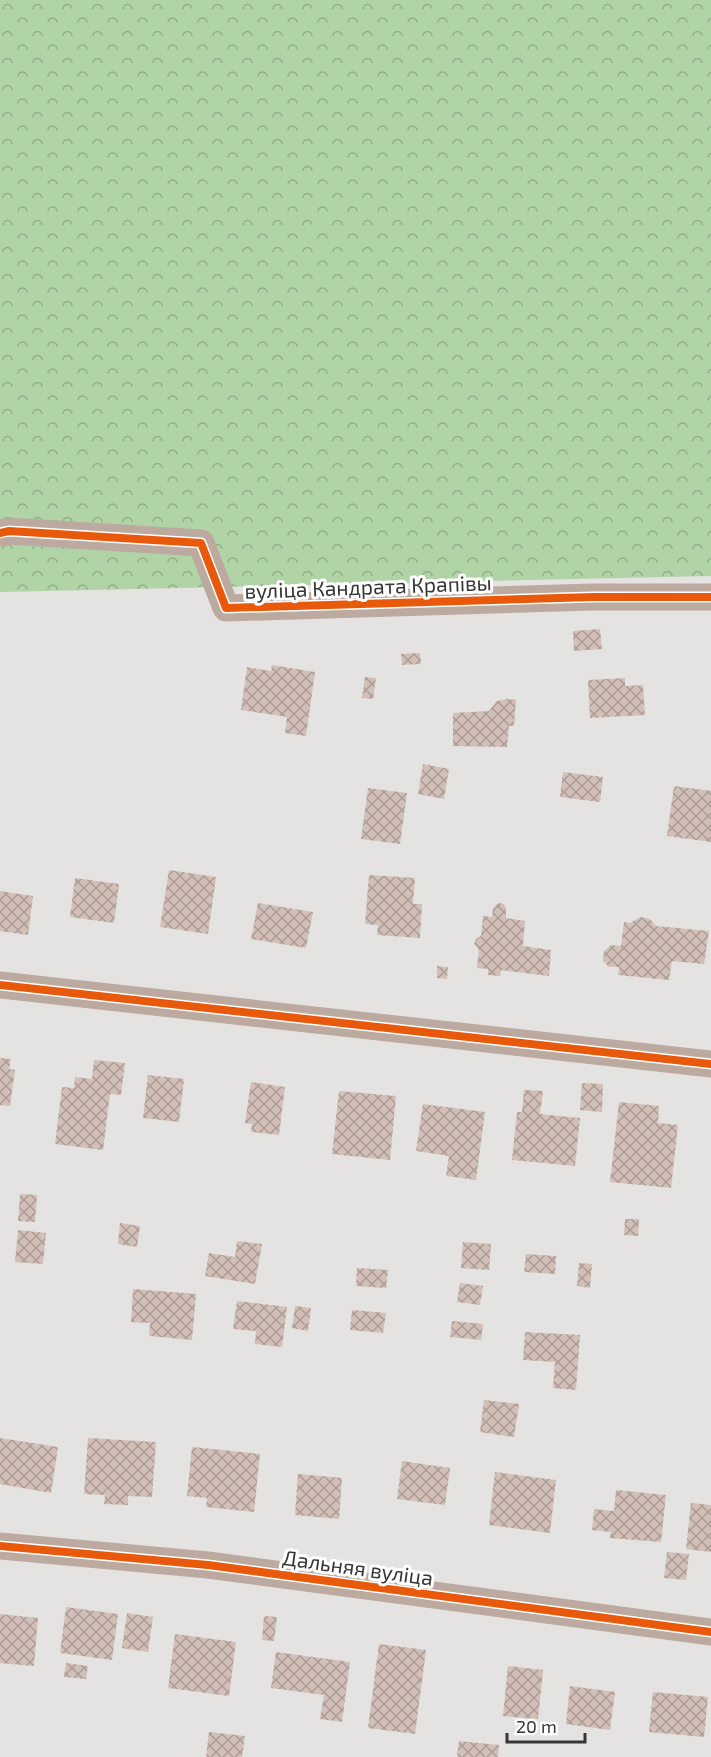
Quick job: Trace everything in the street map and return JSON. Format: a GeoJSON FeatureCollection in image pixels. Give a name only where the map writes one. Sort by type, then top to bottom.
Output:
{"type":"FeatureCollection","features":[{"type":"Feature","properties":{"kind":"street","name":"вуліца Кандрата Крапівы"},"geometry":{"type":"LineString","coordinates":[[0,533],[9,531],[201,543],[226,609],[593,597],[711,597]]}},
{"type":"Feature","properties":{"kind":"street"},"geometry":{"type":"LineString","coordinates":[[0,985],[711,1064]]}},
{"type":"Feature","properties":{"kind":"street","name":"Дальняя вуліца"},"geometry":{"type":"LineString","coordinates":[[0,1546],[208,1565],[711,1632]]}},
{"type":"Feature","properties":{"kind":"green space"},"geometry":{"type":"Polygon","coordinates":[[[0,0],[711,0],[711,576],[0,592],[0,0]]]}},
{"type":"Feature","properties":{"kind":"building"},"geometry":{"type":"Polygon","coordinates":[[[600,629],[602,649],[574,651],[573,631],[600,629]]]}},
{"type":"Feature","properties":{"kind":"building"},"geometry":{"type":"Polygon","coordinates":[[[420,653],[421,664],[402,665],[401,654],[420,653]]]}},
{"type":"Feature","properties":{"kind":"building"},"geometry":{"type":"Polygon","coordinates":[[[272,665],[315,672],[306,736],[285,733],[287,717],[241,710],[247,667],[271,671],[272,665]]]}},
{"type":"Feature","properties":{"kind":"building"},"geometry":{"type":"Polygon","coordinates":[[[365,677],[376,678],[373,699],[362,698],[365,677]]]}},
{"type":"Feature","properties":{"kind":"building"},"geometry":{"type":"Polygon","coordinates":[[[625,678],[625,686],[643,685],[645,715],[590,718],[588,680],[625,678]]]}},
{"type":"Feature","properties":{"kind":"building"},"geometry":{"type":"Polygon","coordinates":[[[516,700],[514,726],[509,726],[507,747],[453,746],[453,713],[489,711],[497,701],[516,700]]]}},
{"type":"Feature","properties":{"kind":"building"},"geometry":{"type":"Polygon","coordinates":[[[423,764],[449,769],[444,799],[418,794],[423,764]]]}},
{"type":"Feature","properties":{"kind":"building"},"geometry":{"type":"Polygon","coordinates":[[[563,772],[603,777],[600,802],[560,797],[563,772]]]}},
{"type":"Feature","properties":{"kind":"building"},"geometry":{"type":"Polygon","coordinates":[[[674,786],[711,791],[711,842],[667,836],[674,786]]]}},
{"type":"Feature","properties":{"kind":"building"},"geometry":{"type":"Polygon","coordinates":[[[368,788],[407,793],[400,844],[361,839],[368,788]]]}},
{"type":"Feature","properties":{"kind":"building"},"geometry":{"type":"Polygon","coordinates":[[[169,870],[216,877],[208,934],[160,927],[169,870]]]}},
{"type":"Feature","properties":{"kind":"building"},"geometry":{"type":"Polygon","coordinates":[[[369,875],[415,878],[413,904],[422,904],[420,938],[377,935],[378,925],[365,924],[369,875]]]}},
{"type":"Feature","properties":{"kind":"building"},"geometry":{"type":"Polygon","coordinates":[[[75,878],[119,884],[114,923],[70,917],[75,878]]]}},
{"type":"Feature","properties":{"kind":"building"},"geometry":{"type":"Polygon","coordinates":[[[0,891],[33,896],[28,935],[0,931],[0,891]]]}},
{"type":"Feature","properties":{"kind":"building"},"geometry":{"type":"Polygon","coordinates":[[[258,903],[313,912],[306,948],[251,939],[258,903]]]}},
{"type":"Feature","properties":{"kind":"building"},"geometry":{"type":"Polygon","coordinates":[[[499,903],[504,904],[506,908],[506,918],[525,921],[523,946],[551,950],[549,976],[501,970],[500,976],[488,975],[488,969],[477,968],[479,950],[474,944],[481,936],[483,916],[492,917],[493,908],[499,903]]]}},
{"type":"Feature","properties":{"kind":"building"},"geometry":{"type":"Polygon","coordinates":[[[640,917],[650,919],[656,926],[709,931],[704,964],[672,961],[669,980],[618,975],[619,967],[609,967],[603,961],[604,951],[611,945],[621,946],[624,922],[630,923],[640,917]]]}},
{"type":"Feature","properties":{"kind":"building"},"geometry":{"type":"Polygon","coordinates":[[[437,966],[448,967],[447,979],[437,978],[437,966]]]}},
{"type":"Feature","properties":{"kind":"building"},"geometry":{"type":"Polygon","coordinates":[[[0,1058],[11,1059],[9,1069],[15,1070],[10,1106],[0,1105],[0,1058]]]}},
{"type":"Feature","properties":{"kind":"building"},"geometry":{"type":"Polygon","coordinates":[[[94,1060],[125,1063],[121,1095],[110,1094],[103,1150],[55,1144],[62,1087],[74,1088],[75,1077],[92,1079],[94,1060]]]}},
{"type":"Feature","properties":{"kind":"building"},"geometry":{"type":"Polygon","coordinates":[[[148,1075],[184,1079],[179,1122],[143,1118],[148,1075]]]}},
{"type":"Feature","properties":{"kind":"building"},"geometry":{"type":"Polygon","coordinates":[[[251,1082],[285,1087],[279,1135],[251,1132],[252,1124],[245,1123],[251,1082]]]}},
{"type":"Feature","properties":{"kind":"building"},"geometry":{"type":"Polygon","coordinates":[[[582,1083],[603,1084],[602,1112],[580,1110],[582,1083]]]}},
{"type":"Feature","properties":{"kind":"building"},"geometry":{"type":"Polygon","coordinates":[[[524,1090],[543,1091],[540,1114],[580,1118],[575,1166],[512,1160],[517,1112],[522,1112],[524,1090]]]}},
{"type":"Feature","properties":{"kind":"building"},"geometry":{"type":"Polygon","coordinates":[[[339,1091],[396,1096],[390,1160],[332,1154],[339,1091]]]}},
{"type":"Feature","properties":{"kind":"building"},"geometry":{"type":"Polygon","coordinates":[[[619,1102],[659,1106],[658,1123],[678,1125],[671,1188],[610,1182],[619,1102]]]}},
{"type":"Feature","properties":{"kind":"building"},"geometry":{"type":"Polygon","coordinates":[[[423,1104],[485,1112],[476,1180],[446,1176],[449,1156],[416,1151],[423,1104]]]}},
{"type":"Feature","properties":{"kind":"building"},"geometry":{"type":"Polygon","coordinates":[[[20,1194],[37,1195],[35,1222],[18,1221],[20,1194]]]}},
{"type":"Feature","properties":{"kind":"building"},"geometry":{"type":"Polygon","coordinates":[[[625,1219],[639,1219],[638,1236],[624,1235],[625,1219]]]}},
{"type":"Feature","properties":{"kind":"building"},"geometry":{"type":"Polygon","coordinates":[[[120,1223],[140,1226],[137,1247],[118,1244],[120,1223]]]}},
{"type":"Feature","properties":{"kind":"building"},"geometry":{"type":"Polygon","coordinates":[[[18,1230],[46,1233],[43,1264],[15,1262],[18,1230]]]}},
{"type":"Feature","properties":{"kind":"building"},"geometry":{"type":"Polygon","coordinates":[[[237,1241],[262,1244],[255,1284],[205,1276],[209,1253],[235,1257],[237,1241]]]}},
{"type":"Feature","properties":{"kind":"building"},"geometry":{"type":"Polygon","coordinates":[[[463,1242],[491,1244],[489,1270],[461,1268],[463,1242]]]}},
{"type":"Feature","properties":{"kind":"building"},"geometry":{"type":"Polygon","coordinates":[[[526,1254],[556,1256],[555,1274],[524,1272],[526,1254]]]}},
{"type":"Feature","properties":{"kind":"building"},"geometry":{"type":"Polygon","coordinates":[[[579,1263],[592,1264],[590,1288],[577,1286],[579,1263]]]}},
{"type":"Feature","properties":{"kind":"building"},"geometry":{"type":"Polygon","coordinates":[[[357,1268],[388,1270],[386,1288],[356,1286],[357,1268]]]}},
{"type":"Feature","properties":{"kind":"building"},"geometry":{"type":"Polygon","coordinates":[[[460,1283],[483,1286],[480,1305],[457,1302],[460,1283]]]}},
{"type":"Feature","properties":{"kind":"building"},"geometry":{"type":"Polygon","coordinates":[[[133,1289],[196,1294],[192,1340],[149,1336],[150,1323],[131,1322],[133,1289]]]}},
{"type":"Feature","properties":{"kind":"building"},"geometry":{"type":"Polygon","coordinates":[[[237,1301],[287,1307],[282,1347],[255,1344],[256,1331],[233,1329],[237,1301]]]}},
{"type":"Feature","properties":{"kind":"building"},"geometry":{"type":"Polygon","coordinates":[[[295,1306],[311,1308],[308,1331],[292,1328],[295,1306]]]}},
{"type":"Feature","properties":{"kind":"building"},"geometry":{"type":"Polygon","coordinates":[[[352,1310],[386,1313],[383,1333],[350,1330],[352,1310]]]}},
{"type":"Feature","properties":{"kind":"building"},"geometry":{"type":"Polygon","coordinates":[[[452,1321],[483,1324],[481,1340],[450,1337],[452,1321]]]}},
{"type":"Feature","properties":{"kind":"building"},"geometry":{"type":"Polygon","coordinates":[[[525,1332],[580,1335],[576,1390],[553,1388],[555,1362],[523,1360],[525,1332]]]}},
{"type":"Feature","properties":{"kind":"building"},"geometry":{"type":"Polygon","coordinates":[[[484,1400],[519,1404],[514,1437],[480,1432],[484,1400]]]}},
{"type":"Feature","properties":{"kind":"building"},"geometry":{"type":"Polygon","coordinates":[[[0,1438],[58,1447],[51,1493],[0,1484],[0,1438]]]}},
{"type":"Feature","properties":{"kind":"building"},"geometry":{"type":"Polygon","coordinates":[[[88,1438],[156,1442],[152,1497],[128,1496],[128,1505],[104,1504],[105,1495],[84,1494],[88,1438]]]}},
{"type":"Feature","properties":{"kind":"building"},"geometry":{"type":"Polygon","coordinates":[[[192,1447],[260,1454],[254,1512],[206,1507],[207,1498],[187,1496],[192,1447]]]}},
{"type":"Feature","properties":{"kind":"building"},"geometry":{"type":"Polygon","coordinates":[[[402,1461],[450,1468],[445,1505],[397,1499],[402,1461]]]}},
{"type":"Feature","properties":{"kind":"building"},"geometry":{"type":"Polygon","coordinates":[[[495,1472],[556,1480],[550,1533],[489,1525],[495,1472]]]}},
{"type":"Feature","properties":{"kind":"building"},"geometry":{"type":"Polygon","coordinates":[[[298,1474],[342,1478],[339,1519],[295,1515],[298,1474]]]}},
{"type":"Feature","properties":{"kind":"building"},"geometry":{"type":"Polygon","coordinates":[[[616,1490],[666,1495],[661,1542],[610,1538],[611,1532],[592,1530],[594,1509],[614,1511],[616,1490]]]}},
{"type":"Feature","properties":{"kind":"building"},"geometry":{"type":"Polygon","coordinates":[[[691,1503],[711,1505],[711,1552],[686,1549],[691,1503]]]}},
{"type":"Feature","properties":{"kind":"building"},"geometry":{"type":"Polygon","coordinates":[[[667,1552],[689,1554],[686,1580],[664,1578],[667,1552]]]}},
{"type":"Feature","properties":{"kind":"building"},"geometry":{"type":"Polygon","coordinates":[[[66,1607],[118,1614],[112,1660],[60,1653],[66,1607]]]}},
{"type":"Feature","properties":{"kind":"building"},"geometry":{"type":"Polygon","coordinates":[[[127,1613],[153,1617],[148,1652],[122,1648],[127,1613]]]}},
{"type":"Feature","properties":{"kind":"building"},"geometry":{"type":"Polygon","coordinates":[[[0,1614],[38,1618],[34,1666],[0,1663],[0,1614]]]}},
{"type":"Feature","properties":{"kind":"building"},"geometry":{"type":"Polygon","coordinates":[[[264,1616],[277,1617],[274,1641],[262,1640],[264,1616]]]}},
{"type":"Feature","properties":{"kind":"building"},"geometry":{"type":"Polygon","coordinates":[[[175,1634],[236,1642],[229,1696],[168,1688],[175,1634]]]}},
{"type":"Feature","properties":{"kind":"building"},"geometry":{"type":"Polygon","coordinates":[[[379,1644],[426,1650],[415,1734],[368,1728],[379,1644]]]}},
{"type":"Feature","properties":{"kind":"building"},"geometry":{"type":"Polygon","coordinates":[[[276,1652],[350,1662],[342,1722],[320,1719],[324,1695],[271,1688],[276,1652]]]}},
{"type":"Feature","properties":{"kind":"building"},"geometry":{"type":"Polygon","coordinates":[[[66,1663],[88,1666],[86,1679],[64,1677],[66,1663]]]}},
{"type":"Feature","properties":{"kind":"building"},"geometry":{"type":"Polygon","coordinates":[[[508,1666],[543,1670],[538,1719],[503,1716],[508,1666]]]}},
{"type":"Feature","properties":{"kind":"building"},"geometry":{"type":"Polygon","coordinates":[[[570,1686],[615,1692],[610,1730],[566,1724],[570,1686]]]}},
{"type":"Feature","properties":{"kind":"building"},"geometry":{"type":"Polygon","coordinates":[[[653,1692],[708,1697],[704,1737],[649,1732],[653,1692]]]}},
{"type":"Feature","properties":{"kind":"building"},"geometry":{"type":"Polygon","coordinates":[[[209,1732],[245,1736],[242,1757],[206,1757],[209,1732]]]}},
{"type":"Feature","properties":{"kind":"building"},"geometry":{"type":"Polygon","coordinates":[[[459,1741],[499,1745],[498,1757],[457,1757],[459,1741]]]}},
{"type":"Feature","properties":{"kind":"cycle path"},"geometry":{"type":"LineString","coordinates":[[0,533],[9,531],[201,543],[226,608],[593,597],[711,597]]}},
{"type":"Feature","properties":{"kind":"cycle path"},"geometry":{"type":"LineString","coordinates":[[0,985],[711,1064]]}},
{"type":"Feature","properties":{"kind":"cycle path"},"geometry":{"type":"LineString","coordinates":[[0,1546],[208,1565],[711,1632]]}}]}
